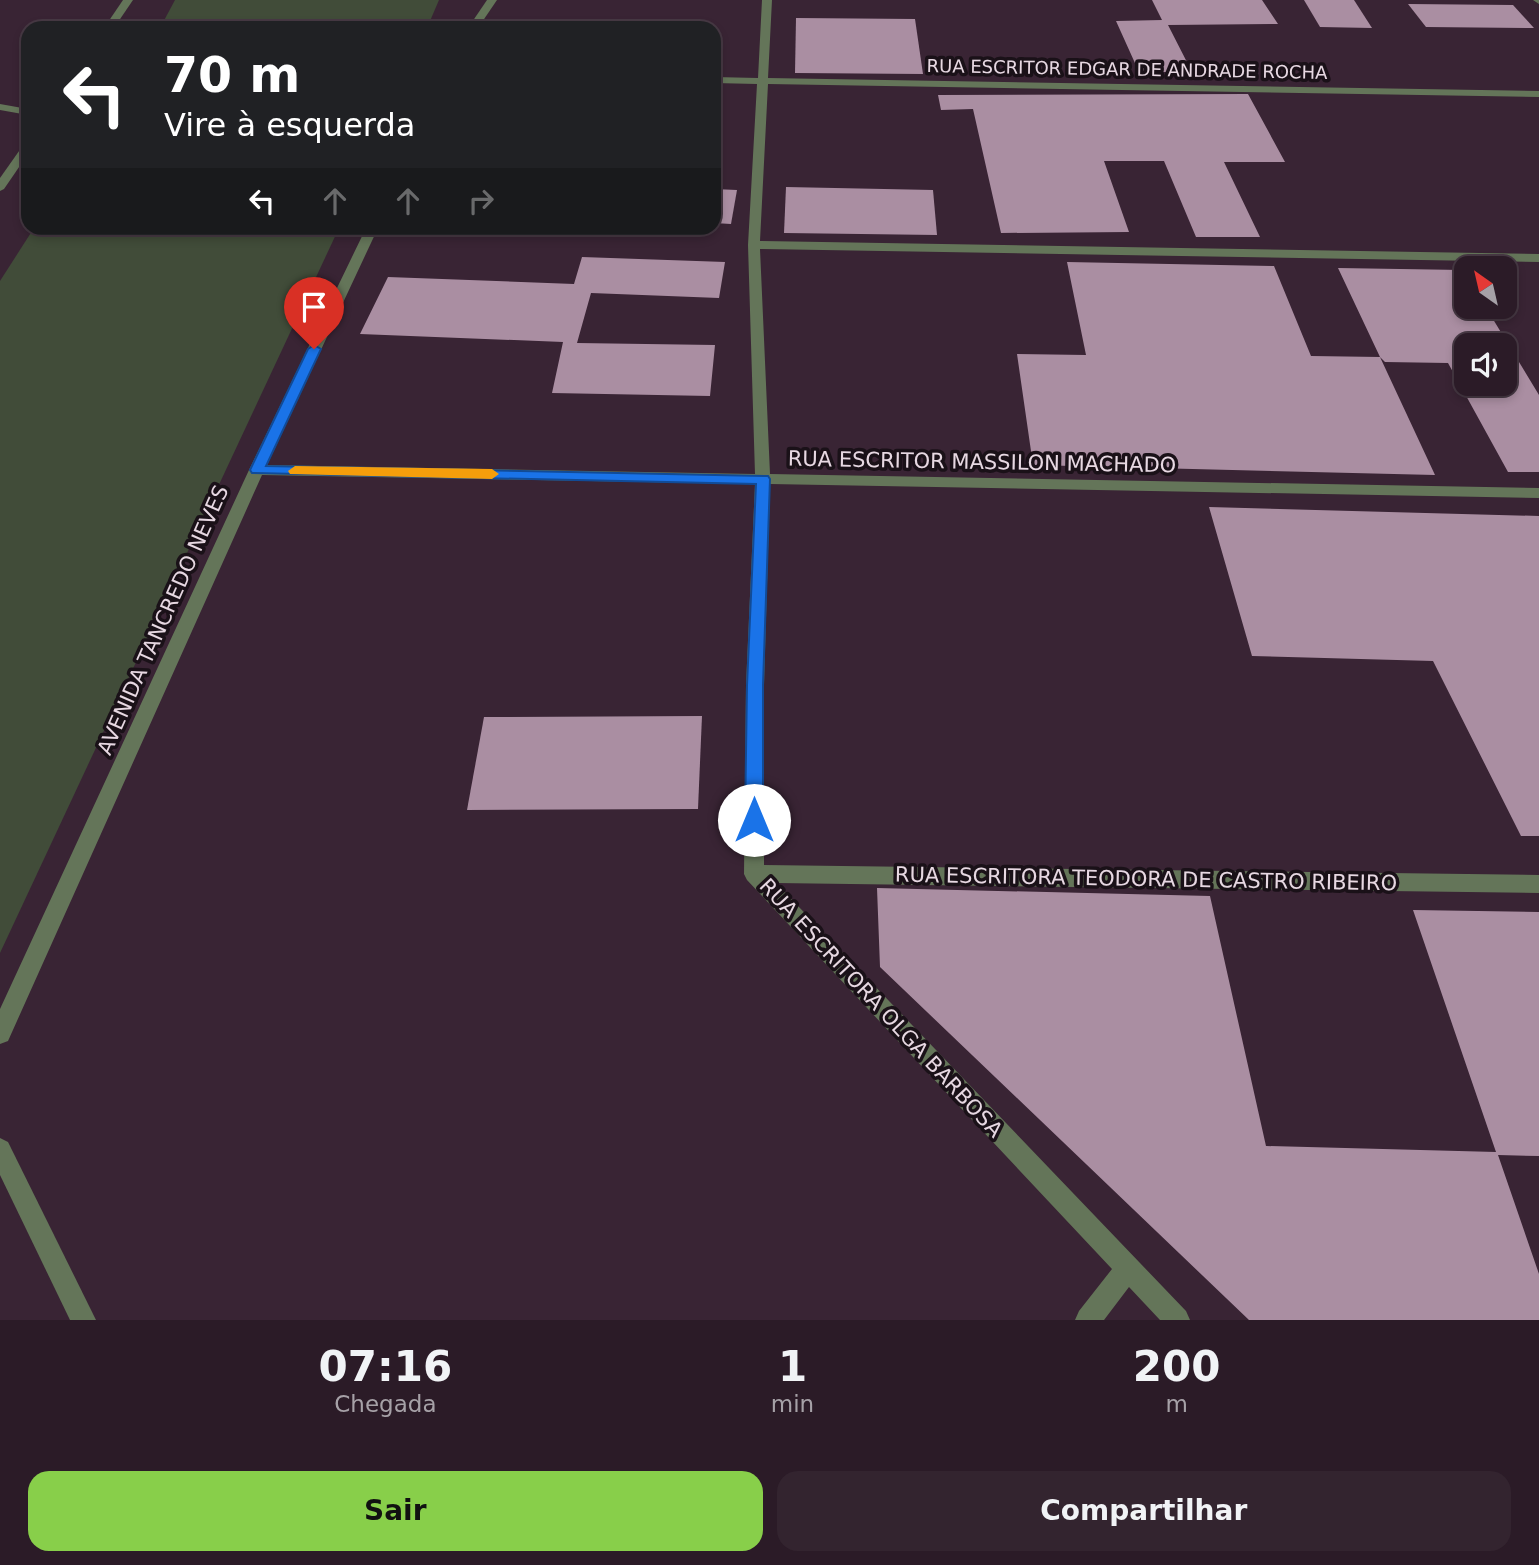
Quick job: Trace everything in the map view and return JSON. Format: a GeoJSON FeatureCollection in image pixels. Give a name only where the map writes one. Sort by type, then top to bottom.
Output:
{"type":"FeatureCollection","features":[{"type":"Feature","properties":{"kind":"street"},"geometry":{"type":"LineString","coordinates":[[113,21],[128,0]]}},
{"type":"Feature","properties":{"kind":"street"},"geometry":{"type":"LineString","coordinates":[[478,21],[492,0]]}},
{"type":"Feature","properties":{"kind":"street","name":"RUA ESCRITORA OLGA BARBOSA"},"geometry":{"type":"LineString","coordinates":[[767,0],[754,245],[763,479],[755,685],[754,874],[1177,1320]]}},
{"type":"Feature","properties":{"kind":"street","name":"RUA ESCRITOR EDGAR DE ANDRADE ROCHA"},"geometry":{"type":"LineString","coordinates":[[721,80],[1539,94]]}},
{"type":"Feature","properties":{"kind":"street"},"geometry":{"type":"LineString","coordinates":[[0,107],[21,110]]}},
{"type":"Feature","properties":{"kind":"street"},"geometry":{"type":"LineString","coordinates":[[0,187],[21,156]]}},
{"type":"Feature","properties":{"kind":"street","name":"AVENIDA TANCREDO NEVES"},"geometry":{"type":"LineString","coordinates":[[0,1033],[257,470],[369,235]]}},
{"type":"Feature","properties":{"kind":"street"},"geometry":{"type":"LineString","coordinates":[[754,245],[1539,258]]}},
{"type":"Feature","properties":{"kind":"street","name":"RUA ESCRITOR MASSILON MACHADO"},"geometry":{"type":"LineString","coordinates":[[257,470],[1539,493]]}},
{"type":"Feature","properties":{"kind":"street","name":"RUA ESCRITORA TEODORA DE CASTRO RIBEIRO"},"geometry":{"type":"LineString","coordinates":[[754,874],[1539,884]]}},
{"type":"Feature","properties":{"kind":"street"},"geometry":{"type":"LineString","coordinates":[[0,1150],[83,1320]]}},
{"type":"Feature","properties":{"kind":"street"},"geometry":{"type":"LineString","coordinates":[[1088,1320],[1127,1269]]}},
{"type":"Feature","properties":{"kind":"green space"},"geometry":{"type":"Polygon","coordinates":[[[175,0],[439,0],[430,21],[164,21],[175,0]]]}},
{"type":"Feature","properties":{"kind":"green space"},"geometry":{"type":"Polygon","coordinates":[[[30,235],[336,235],[0,953],[0,281],[30,235]]]}},
{"type":"Feature","properties":{"kind":"building"},"geometry":{"type":"Polygon","coordinates":[[[1152,0],[1262,0],[1278,24],[1168,25],[1192,72],[1139,72],[1116,21],[1162,20],[1152,0]]]}},
{"type":"Feature","properties":{"kind":"building"},"geometry":{"type":"Polygon","coordinates":[[[1304,0],[1354,0],[1372,28],[1320,27],[1304,0]]]}},
{"type":"Feature","properties":{"kind":"building"},"geometry":{"type":"Polygon","coordinates":[[[1408,4],[1513,5],[1534,28],[1426,27],[1408,4]]]}},
{"type":"Feature","properties":{"kind":"building"},"geometry":{"type":"Polygon","coordinates":[[[796,18],[915,19],[923,74],[795,73],[796,18]]]}},
{"type":"Feature","properties":{"kind":"building"},"geometry":{"type":"Polygon","coordinates":[[[1248,94],[1285,162],[1224,162],[1260,237],[1196,237],[1164,161],[1104,161],[1129,232],[1001,233],[973,109],[941,110],[938,95],[1248,94]]]}},
{"type":"Feature","properties":{"kind":"building"},"geometry":{"type":"Polygon","coordinates":[[[786,187],[933,190],[937,235],[784,233],[786,187]]]}},
{"type":"Feature","properties":{"kind":"building"},"geometry":{"type":"Polygon","coordinates":[[[721,189],[737,190],[731,224],[721,223],[721,189]]]}},
{"type":"Feature","properties":{"kind":"building"},"geometry":{"type":"Polygon","coordinates":[[[582,257],[725,262],[719,298],[591,293],[577,343],[715,345],[710,396],[552,393],[563,342],[360,334],[388,277],[574,284],[582,257]]]}},
{"type":"Feature","properties":{"kind":"building"},"geometry":{"type":"Polygon","coordinates":[[[1067,262],[1274,266],[1311,356],[1380,357],[1435,475],[1033,465],[1017,354],[1086,355],[1067,262]]]}},
{"type":"Feature","properties":{"kind":"building"},"geometry":{"type":"Polygon","coordinates":[[[1338,268],[1454,270],[1454,319],[1493,319],[1501,333],[1454,333],[1454,374],[1448,363],[1385,362],[1380,357],[1338,268]]]}},
{"type":"Feature","properties":{"kind":"building"},"geometry":{"type":"Polygon","coordinates":[[[1517,359],[1539,395],[1539,472],[1508,472],[1466,396],[1517,396],[1517,359]]]}},
{"type":"Feature","properties":{"kind":"building"},"geometry":{"type":"Polygon","coordinates":[[[1209,507],[1539,516],[1539,836],[1521,836],[1433,661],[1252,656],[1209,507]]]}},
{"type":"Feature","properties":{"kind":"building"},"geometry":{"type":"Polygon","coordinates":[[[702,716],[698,809],[467,810],[484,717],[702,716]]]}},
{"type":"Feature","properties":{"kind":"building"},"geometry":{"type":"Polygon","coordinates":[[[877,888],[1210,896],[1266,1146],[1496,1152],[1413,910],[1539,912],[1539,1156],[1498,1155],[1539,1274],[1539,1320],[1249,1320],[880,967],[877,888]]]}},
{"type":"Feature","properties":{"kind":"slow traffic"},"geometry":{"type":"LineString","coordinates":[[295,471],[492,474]]}},
{"type":"Feature","properties":{"kind":"route"},"geometry":{"type":"LineString","coordinates":[[314,349],[257,470],[763,479],[755,685],[754,820]]}}]}
